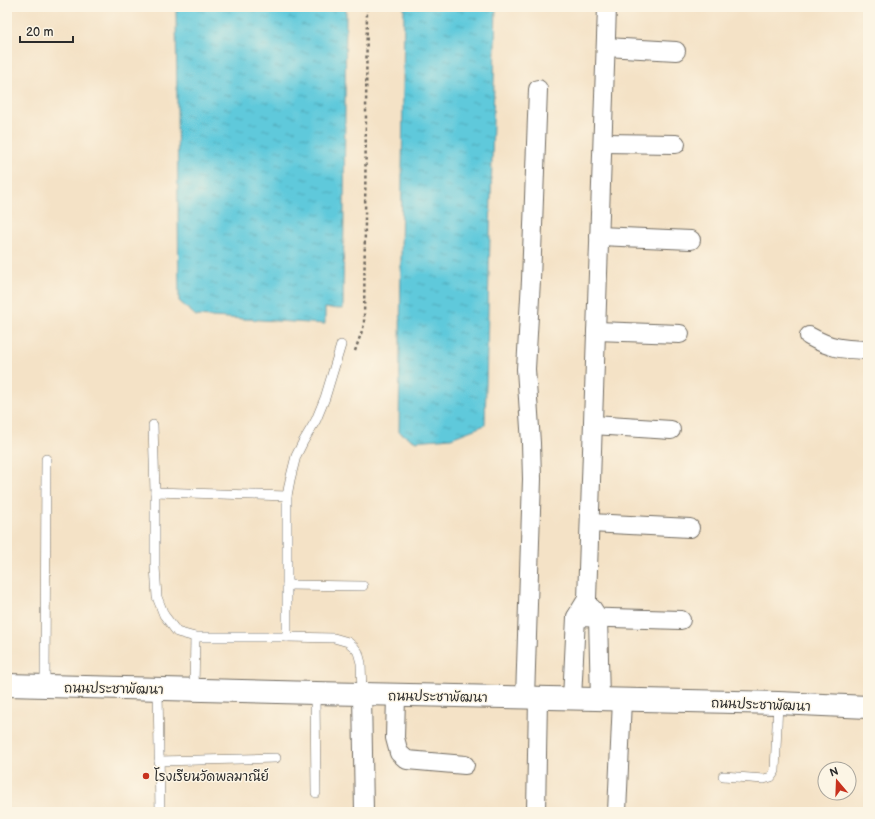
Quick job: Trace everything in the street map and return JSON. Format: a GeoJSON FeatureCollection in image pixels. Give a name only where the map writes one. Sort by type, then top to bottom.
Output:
{"type":"FeatureCollection","features":[{"type":"Feature","properties":{"kind":"street"},"geometry":{"type":"LineString","coordinates":[[572,699],[576,617],[587,599],[607,7]]}},
{"type":"Feature","properties":{"kind":"street"},"geometry":{"type":"LineString","coordinates":[[606,47],[676,51]]}},
{"type":"Feature","properties":{"kind":"street"},"geometry":{"type":"LineString","coordinates":[[536,812],[532,698],[532,479],[526,369],[538,89]]}},
{"type":"Feature","properties":{"kind":"street"},"geometry":{"type":"LineString","coordinates":[[603,143],[676,144]]}},
{"type":"Feature","properties":{"kind":"street"},"geometry":{"type":"LineString","coordinates":[[599,236],[691,240]]}},
{"type":"Feature","properties":{"kind":"street"},"geometry":{"type":"LineString","coordinates":[[596,331],[680,334]]}},
{"type":"Feature","properties":{"kind":"street"},"geometry":{"type":"LineString","coordinates":[[809,336],[831,346],[842,349],[868,350]]}},
{"type":"Feature","properties":{"kind":"street"},"geometry":{"type":"LineString","coordinates":[[593,425],[671,430]]}},
{"type":"Feature","properties":{"kind":"street"},"geometry":{"type":"LineString","coordinates":[[590,523],[690,528]]}},
{"type":"Feature","properties":{"kind":"street"},"geometry":{"type":"LineString","coordinates":[[587,599],[598,617],[600,700]]}},
{"type":"Feature","properties":{"kind":"street"},"geometry":{"type":"LineString","coordinates":[[576,617],[680,620]]}},
{"type":"Feature","properties":{"kind":"street","name":"ถนนประชาพัฒนา"},"geometry":{"type":"LineString","coordinates":[[7,685],[315,694],[778,703],[868,708]]}},
{"type":"Feature","properties":{"kind":"street"},"geometry":{"type":"LineString","coordinates":[[362,694],[364,812]]}},
{"type":"Feature","properties":{"kind":"street"},"geometry":{"type":"LineString","coordinates":[[396,695],[395,738],[399,753],[407,760],[465,765]]}},
{"type":"Feature","properties":{"kind":"street"},"geometry":{"type":"LineString","coordinates":[[616,812],[622,700]]}},
{"type":"Feature","properties":{"kind":"lane"},"geometry":{"type":"LineString","coordinates":[[287,637],[287,496],[296,456],[316,420],[325,398],[341,345]]}},
{"type":"Feature","properties":{"kind":"lane"},"geometry":{"type":"LineString","coordinates":[[153,425],[155,566],[158,597],[164,615],[177,632],[195,637],[334,638],[348,642],[358,652],[361,663],[362,694]]}},
{"type":"Feature","properties":{"kind":"lane"},"geometry":{"type":"LineString","coordinates":[[45,686],[46,459]]}},
{"type":"Feature","properties":{"kind":"lane"},"geometry":{"type":"LineString","coordinates":[[155,492],[287,496]]}},
{"type":"Feature","properties":{"kind":"lane"},"geometry":{"type":"LineString","coordinates":[[287,585],[363,586]]}},
{"type":"Feature","properties":{"kind":"lane"},"geometry":{"type":"LineString","coordinates":[[194,690],[195,637]]}},
{"type":"Feature","properties":{"kind":"lane"},"geometry":{"type":"LineString","coordinates":[[158,689],[160,812]]}},
{"type":"Feature","properties":{"kind":"lane"},"geometry":{"type":"LineString","coordinates":[[315,694],[316,793]]}},
{"type":"Feature","properties":{"kind":"lane"},"geometry":{"type":"LineString","coordinates":[[723,776],[764,779],[771,777],[775,771],[778,703]]}},
{"type":"Feature","properties":{"kind":"lane"},"geometry":{"type":"LineString","coordinates":[[159,761],[276,758]]}},
{"type":"Feature","properties":{"kind":"path"},"geometry":{"type":"LineString","coordinates":[[354,353],[364,325],[367,7]]}},
{"type":"Feature","properties":{"kind":"water"},"geometry":{"type":"Polygon","coordinates":[[[176,7],[346,7],[343,309],[325,308],[325,324],[196,316],[179,301],[176,7]]]}},
{"type":"Feature","properties":{"kind":"water"},"geometry":{"type":"Polygon","coordinates":[[[404,7],[496,7],[485,425],[451,438],[414,441],[399,432],[404,7]]]}},
{"type":"Feature","properties":{"kind":"place","name":"โรงเรียนวัดพลมาณีย์"},"geometry":{"type":"Point","coordinates":[146,776]}}]}
